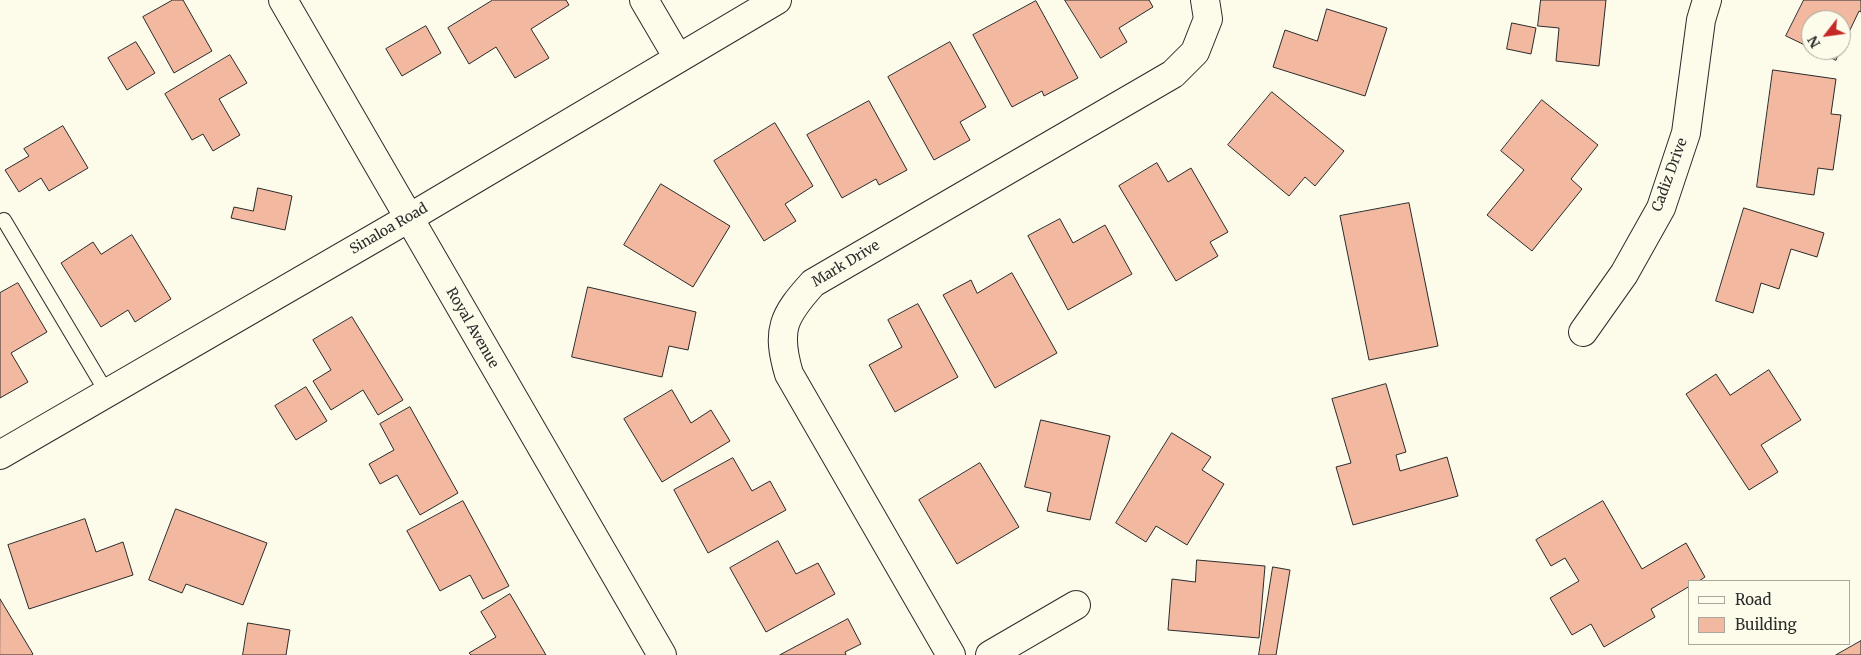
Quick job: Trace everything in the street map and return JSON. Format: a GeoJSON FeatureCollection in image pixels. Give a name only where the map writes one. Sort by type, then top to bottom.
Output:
{"type":"FeatureCollection","features":[{"type":"Feature","properties":{"kind":"street","name":"Royal Avenue"},"geometry":{"type":"LineString","coordinates":[[283,0],[662,655]]}},
{"type":"Feature","properties":{"kind":"street"},"geometry":{"type":"LineString","coordinates":[[644,0],[678,58]]}},
{"type":"Feature","properties":{"kind":"street","name":"Sinaloa Road"},"geometry":{"type":"LineString","coordinates":[[0,455],[409,218],[777,0]]}},
{"type":"Feature","properties":{"kind":"street","name":"Mark Drive"},"geometry":{"type":"LineString","coordinates":[[951,655],[789,374],[782,353],[783,330],[792,306],[813,283],[1172,74],[1195,52],[1208,19],[1205,0]]}},
{"type":"Feature","properties":{"kind":"street","name":"Cadiz Drive"},"geometry":{"type":"LineString","coordinates":[[1583,332],[1624,274],[1661,208],[1686,133],[1702,20],[1707,0]]}},
{"type":"Feature","properties":{"kind":"street"},"geometry":{"type":"LineString","coordinates":[[990,655],[1076,606]]}},
{"type":"Feature","properties":{"kind":"lane"},"geometry":{"type":"LineString","coordinates":[[4,220],[107,393]]}},
{"type":"Feature","properties":{"kind":"building"},"geometry":{"type":"Polygon","coordinates":[[[173,0],[183,0],[212,51],[174,73],[143,17],[173,0]]]}},
{"type":"Feature","properties":{"kind":"building"},"geometry":{"type":"Polygon","coordinates":[[[493,0],[566,0],[569,5],[531,29],[549,58],[515,78],[496,47],[469,64],[448,28],[493,0]]]}},
{"type":"Feature","properties":{"kind":"building"},"geometry":{"type":"Polygon","coordinates":[[[1065,0],[1149,0],[1153,7],[1119,28],[1127,42],[1101,58],[1065,0]]]}},
{"type":"Feature","properties":{"kind":"building"},"geometry":{"type":"Polygon","coordinates":[[[1541,0],[1606,0],[1599,66],[1556,61],[1559,28],[1538,26],[1541,0]]]}},
{"type":"Feature","properties":{"kind":"building"},"geometry":{"type":"Polygon","coordinates":[[[1804,0],[1861,0],[1861,12],[1859,11],[1851,28],[1851,10],[1801,10],[1801,43],[1786,36],[1804,0]]]}},
{"type":"Feature","properties":{"kind":"building"},"geometry":{"type":"Polygon","coordinates":[[[1036,1],[1078,78],[1044,96],[1042,91],[1012,107],[973,35],[1036,1]]]}},
{"type":"Feature","properties":{"kind":"building"},"geometry":{"type":"Polygon","coordinates":[[[1327,9],[1387,28],[1365,96],[1273,67],[1285,30],[1317,41],[1327,9]]]}},
{"type":"Feature","properties":{"kind":"building"},"geometry":{"type":"Polygon","coordinates":[[[1512,23],[1536,28],[1531,54],[1507,49],[1512,23]]]}},
{"type":"Feature","properties":{"kind":"building"},"geometry":{"type":"Polygon","coordinates":[[[426,26],[441,53],[402,76],[386,49],[426,26]]]}},
{"type":"Feature","properties":{"kind":"building"},"geometry":{"type":"Polygon","coordinates":[[[136,42],[155,73],[127,90],[108,58],[136,42]]]}},
{"type":"Feature","properties":{"kind":"building"},"geometry":{"type":"Polygon","coordinates":[[[950,42],[986,107],[960,122],[970,140],[934,160],[888,77],[950,42]]]}},
{"type":"Feature","properties":{"kind":"building"},"geometry":{"type":"Polygon","coordinates":[[[230,55],[247,83],[219,99],[240,135],[213,151],[203,134],[192,140],[165,94],[230,55]]]}},
{"type":"Feature","properties":{"kind":"building"},"geometry":{"type":"Polygon","coordinates":[[[1773,70],[1836,79],[1831,114],[1841,115],[1833,170],[1818,168],[1814,195],[1757,187],[1773,70]]]}},
{"type":"Feature","properties":{"kind":"building"},"geometry":{"type":"Polygon","coordinates":[[[1272,92],[1344,151],[1315,186],[1305,177],[1289,196],[1228,145],[1272,92]]]}},
{"type":"Feature","properties":{"kind":"building"},"geometry":{"type":"Polygon","coordinates":[[[1542,100],[1598,145],[1571,179],[1582,189],[1532,251],[1487,215],[1524,170],[1501,151],[1542,100]]]}},
{"type":"Feature","properties":{"kind":"building"},"geometry":{"type":"Polygon","coordinates":[[[869,101],[907,170],[879,185],[876,179],[842,198],[807,135],[869,101]]]}},
{"type":"Feature","properties":{"kind":"building"},"geometry":{"type":"Polygon","coordinates":[[[775,123],[813,186],[785,204],[796,221],[764,241],[714,161],[775,123]]]}},
{"type":"Feature","properties":{"kind":"building"},"geometry":{"type":"Polygon","coordinates":[[[63,126],[88,168],[49,191],[41,178],[19,192],[5,170],[29,156],[24,149],[63,126]]]}},
{"type":"Feature","properties":{"kind":"building"},"geometry":{"type":"Polygon","coordinates":[[[1157,163],[1168,182],[1191,168],[1228,232],[1210,242],[1218,256],[1176,281],[1119,186],[1157,163]]]}},
{"type":"Feature","properties":{"kind":"building"},"geometry":{"type":"Polygon","coordinates":[[[661,184],[730,226],[693,287],[624,245],[661,184]]]}},
{"type":"Feature","properties":{"kind":"building"},"geometry":{"type":"Polygon","coordinates":[[[258,188],[292,196],[285,230],[231,218],[234,207],[253,211],[258,188]]]}},
{"type":"Feature","properties":{"kind":"building"},"geometry":{"type":"Polygon","coordinates":[[[1409,203],[1438,346],[1369,360],[1340,216],[1409,203]]]}},
{"type":"Feature","properties":{"kind":"building"},"geometry":{"type":"Polygon","coordinates":[[[1744,208],[1824,233],[1817,257],[1791,249],[1779,289],[1761,283],[1753,313],[1716,301],[1744,208]]]}},
{"type":"Feature","properties":{"kind":"building"},"geometry":{"type":"Polygon","coordinates":[[[1060,219],[1073,243],[1105,225],[1132,274],[1068,310],[1028,236],[1060,219]]]}},
{"type":"Feature","properties":{"kind":"building"},"geometry":{"type":"Polygon","coordinates":[[[132,235],[171,299],[135,322],[128,310],[101,327],[61,263],[93,242],[101,254],[132,235]]]}},
{"type":"Feature","properties":{"kind":"building"},"geometry":{"type":"Polygon","coordinates":[[[1012,273],[1057,353],[995,388],[943,295],[971,280],[977,293],[1012,273]]]}},
{"type":"Feature","properties":{"kind":"building"},"geometry":{"type":"Polygon","coordinates":[[[18,283],[47,332],[11,353],[28,382],[0,398],[0,293],[18,283]]]}},
{"type":"Feature","properties":{"kind":"building"},"geometry":{"type":"Polygon","coordinates":[[[588,287],[696,312],[688,350],[669,346],[662,377],[572,357],[588,287]]]}},
{"type":"Feature","properties":{"kind":"building"},"geometry":{"type":"Polygon","coordinates":[[[918,304],[958,377],[895,412],[869,365],[902,347],[888,320],[918,304]]]}},
{"type":"Feature","properties":{"kind":"building"},"geometry":{"type":"Polygon","coordinates":[[[352,317],[403,400],[378,415],[363,390],[331,410],[313,381],[331,370],[313,340],[352,317]]]}},
{"type":"Feature","properties":{"kind":"building"},"geometry":{"type":"Polygon","coordinates":[[[1769,370],[1801,420],[1761,445],[1778,472],[1749,490],[1686,394],[1716,374],[1730,395],[1769,370]]]}},
{"type":"Feature","properties":{"kind":"building"},"geometry":{"type":"Polygon","coordinates":[[[1386,384],[1406,452],[1396,455],[1400,471],[1447,457],[1458,496],[1353,525],[1336,467],[1351,463],[1332,399],[1386,384]]]}},
{"type":"Feature","properties":{"kind":"building"},"geometry":{"type":"Polygon","coordinates":[[[306,387],[327,421],[296,440],[275,406],[306,387]]]}},
{"type":"Feature","properties":{"kind":"building"},"geometry":{"type":"Polygon","coordinates":[[[672,390],[691,423],[711,410],[730,441],[662,482],[624,419],[672,390]]]}},
{"type":"Feature","properties":{"kind":"building"},"geometry":{"type":"Polygon","coordinates":[[[410,407],[458,493],[420,515],[397,475],[380,484],[369,464],[394,450],[380,424],[410,407]]]}},
{"type":"Feature","properties":{"kind":"building"},"geometry":{"type":"Polygon","coordinates":[[[1041,420],[1110,436],[1090,520],[1047,511],[1051,493],[1025,487],[1041,420]]]}},
{"type":"Feature","properties":{"kind":"building"},"geometry":{"type":"Polygon","coordinates":[[[1172,433],[1211,457],[1202,470],[1224,484],[1187,545],[1156,526],[1146,542],[1116,523],[1172,433]]]}},
{"type":"Feature","properties":{"kind":"building"},"geometry":{"type":"Polygon","coordinates":[[[733,458],[752,491],[770,481],[786,510],[708,553],[674,490],[733,458]]]}},
{"type":"Feature","properties":{"kind":"building"},"geometry":{"type":"Polygon","coordinates":[[[980,463],[1019,527],[957,564],[919,500],[980,463]]]}},
{"type":"Feature","properties":{"kind":"building"},"geometry":{"type":"Polygon","coordinates":[[[463,501],[509,586],[483,599],[470,575],[440,591],[407,531],[463,501]]]}},
{"type":"Feature","properties":{"kind":"building"},"geometry":{"type":"Polygon","coordinates":[[[1603,501],[1642,569],[1686,543],[1705,577],[1700,580],[1688,580],[1688,587],[1651,609],[1655,617],[1604,647],[1591,624],[1572,635],[1550,598],[1579,581],[1565,558],[1551,566],[1536,540],[1603,501]]]}},
{"type":"Feature","properties":{"kind":"building"},"geometry":{"type":"Polygon","coordinates":[[[176,509],[267,543],[243,605],[186,584],[182,593],[149,580],[176,509]]]}},
{"type":"Feature","properties":{"kind":"building"},"geometry":{"type":"Polygon","coordinates":[[[85,519],[96,552],[123,542],[133,575],[29,609],[8,545],[85,519]]]}},
{"type":"Feature","properties":{"kind":"building"},"geometry":{"type":"Polygon","coordinates":[[[778,541],[796,574],[818,563],[835,594],[766,632],[730,568],[778,541]]]}},
{"type":"Feature","properties":{"kind":"building"},"geometry":{"type":"Polygon","coordinates":[[[1197,560],[1265,566],[1259,638],[1168,630],[1172,579],[1195,582],[1197,560]]]}},
{"type":"Feature","properties":{"kind":"building"},"geometry":{"type":"Polygon","coordinates":[[[1273,567],[1290,570],[1276,655],[1259,655],[1273,567]]]}},
{"type":"Feature","properties":{"kind":"building"},"geometry":{"type":"Polygon","coordinates":[[[510,594],[546,655],[471,655],[469,653],[496,637],[481,612],[510,594]]]}},
{"type":"Feature","properties":{"kind":"building"},"geometry":{"type":"Polygon","coordinates":[[[0,599],[33,654],[32,655],[0,655],[0,599]]]}},
{"type":"Feature","properties":{"kind":"building"},"geometry":{"type":"Polygon","coordinates":[[[848,619],[861,644],[845,652],[846,655],[780,655],[848,619]]]}},
{"type":"Feature","properties":{"kind":"building"},"geometry":{"type":"Polygon","coordinates":[[[248,623],[290,630],[286,655],[243,655],[248,623]]]}},
{"type":"Feature","properties":{"kind":"building"},"geometry":{"type":"Polygon","coordinates":[[[1861,641],[1861,655],[1836,655],[1861,641]]]}}]}
